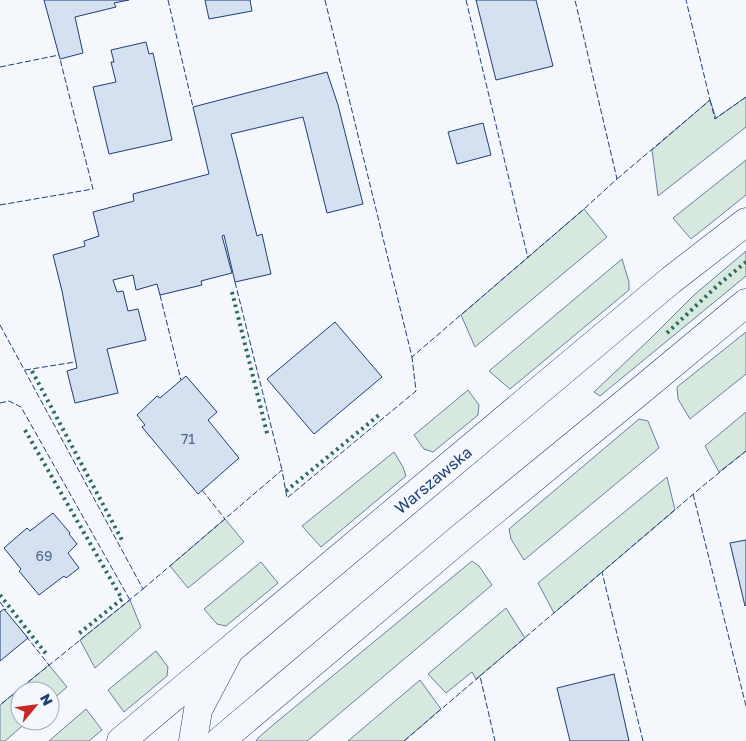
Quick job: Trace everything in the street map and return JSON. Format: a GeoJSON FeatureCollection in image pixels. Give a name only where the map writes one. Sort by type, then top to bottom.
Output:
{"type":"FeatureCollection","features":[{"type":"Feature","properties":{"kind":"main road","name":"Warszawska"},"geometry":{"type":"LineString","coordinates":[[121,741],[671,280],[746,222]]}},
{"type":"Feature","properties":{"kind":"main road"},"geometry":{"type":"LineString","coordinates":[[220,741],[464,535],[746,303]]}},
{"type":"Feature","properties":{"kind":"main road"},"geometry":{"type":"LineString","coordinates":[[193,741],[198,710],[228,652]]}},
{"type":"Feature","properties":{"kind":"shaded area"},"geometry":{"type":"Polygon","coordinates":[[[746,97],[746,127],[658,196],[652,150],[710,100],[716,118],[746,97]]]}},
{"type":"Feature","properties":{"kind":"shaded area"},"geometry":{"type":"Polygon","coordinates":[[[746,160],[746,195],[691,239],[673,218],[746,160]]]}},
{"type":"Feature","properties":{"kind":"shaded area"},"geometry":{"type":"Polygon","coordinates":[[[584,209],[607,237],[475,347],[461,315],[584,209]]]}},
{"type":"Feature","properties":{"kind":"shaded area"},"geometry":{"type":"Polygon","coordinates":[[[746,251],[746,276],[600,396],[594,392],[694,295],[746,251]]]}},
{"type":"Feature","properties":{"kind":"shaded area"},"geometry":{"type":"Polygon","coordinates":[[[622,259],[629,282],[629,290],[510,389],[489,371],[622,259]]]}},
{"type":"Feature","properties":{"kind":"shaded area"},"geometry":{"type":"Polygon","coordinates":[[[746,332],[746,374],[690,419],[678,399],[677,387],[746,332]]]}},
{"type":"Feature","properties":{"kind":"shaded area"},"geometry":{"type":"Polygon","coordinates":[[[468,390],[479,405],[478,415],[433,452],[424,449],[414,435],[468,390]]]}},
{"type":"Feature","properties":{"kind":"shaded area"},"geometry":{"type":"Polygon","coordinates":[[[746,412],[746,451],[719,472],[705,446],[746,412]]]}},
{"type":"Feature","properties":{"kind":"shaded area"},"geometry":{"type":"Polygon","coordinates":[[[639,419],[648,421],[659,448],[524,560],[511,539],[509,529],[639,419]]]}},
{"type":"Feature","properties":{"kind":"shaded area"},"geometry":{"type":"Polygon","coordinates":[[[394,452],[406,476],[321,547],[302,526],[394,452]]]}},
{"type":"Feature","properties":{"kind":"shaded area"},"geometry":{"type":"Polygon","coordinates":[[[667,477],[675,510],[554,613],[538,583],[667,477]]]}},
{"type":"Feature","properties":{"kind":"shaded area"},"geometry":{"type":"Polygon","coordinates":[[[225,519],[244,542],[188,588],[170,566],[225,519]]]}},
{"type":"Feature","properties":{"kind":"shaded area"},"geometry":{"type":"Polygon","coordinates":[[[472,561],[479,566],[492,585],[307,741],[256,741],[273,725],[472,561]]]}},
{"type":"Feature","properties":{"kind":"shaded area"},"geometry":{"type":"Polygon","coordinates":[[[261,562],[278,583],[226,626],[217,624],[204,609],[261,562]]]}},
{"type":"Feature","properties":{"kind":"shaded area"},"geometry":{"type":"Polygon","coordinates":[[[130,600],[141,627],[95,668],[80,640],[130,600]]]}},
{"type":"Feature","properties":{"kind":"shaded area"},"geometry":{"type":"Polygon","coordinates":[[[506,608],[525,638],[476,679],[472,672],[446,693],[428,674],[506,608]]]}},
{"type":"Feature","properties":{"kind":"shaded area"},"geometry":{"type":"Polygon","coordinates":[[[156,651],[168,667],[167,676],[124,712],[108,690],[156,651]]]}},
{"type":"Feature","properties":{"kind":"shaded area"},"geometry":{"type":"Polygon","coordinates":[[[49,665],[67,687],[60,693],[60,681],[29,681],[49,665]]]}},
{"type":"Feature","properties":{"kind":"shaded area"},"geometry":{"type":"Polygon","coordinates":[[[420,680],[441,709],[404,741],[348,741],[420,680]]]}},
{"type":"Feature","properties":{"kind":"shaded area"},"geometry":{"type":"Polygon","coordinates":[[[10,697],[10,731],[16,731],[5,741],[0,741],[0,705],[10,697]]]}},
{"type":"Feature","properties":{"kind":"shaded area"},"geometry":{"type":"Polygon","coordinates":[[[86,709],[102,730],[89,741],[49,741],[86,709]]]}},
{"type":"Feature","properties":{"kind":"building"},"geometry":{"type":"Polygon","coordinates":[[[44,0],[129,0],[114,3],[116,7],[75,17],[83,53],[60,59],[44,0]]]}},
{"type":"Feature","properties":{"kind":"building"},"geometry":{"type":"Polygon","coordinates":[[[205,0],[250,0],[252,11],[209,19],[205,0]]]}},
{"type":"Feature","properties":{"kind":"building"},"geometry":{"type":"Polygon","coordinates":[[[476,0],[536,0],[553,66],[496,80],[476,0]]]}},
{"type":"Feature","properties":{"kind":"building"},"geometry":{"type":"Polygon","coordinates":[[[146,42],[149,54],[153,53],[172,140],[109,154],[93,87],[116,82],[111,62],[114,62],[111,50],[146,42]]]}},
{"type":"Feature","properties":{"kind":"building"},"geometry":{"type":"Polygon","coordinates":[[[327,72],[338,105],[363,204],[327,213],[303,117],[231,134],[257,236],[262,234],[271,274],[235,282],[224,235],[222,236],[232,273],[201,281],[202,285],[160,295],[157,284],[136,290],[133,275],[113,280],[117,292],[123,291],[128,311],[138,309],[146,340],[107,349],[118,393],[75,403],[67,371],[77,368],[53,255],[85,246],[84,241],[99,236],[93,212],[134,201],[133,194],[209,174],[193,107],[327,72]]]}},
{"type":"Feature","properties":{"kind":"building"},"geometry":{"type":"Polygon","coordinates":[[[483,123],[491,155],[457,164],[448,132],[483,123]]]}},
{"type":"Feature","properties":{"kind":"building"},"geometry":{"type":"Polygon","coordinates":[[[335,322],[382,377],[314,434],[267,379],[335,322]]]}},
{"type":"Feature","properties":{"kind":"building"},"geometry":{"type":"Polygon","coordinates":[[[186,376],[217,412],[208,420],[239,458],[198,494],[142,427],[145,425],[137,415],[157,396],[160,398],[186,376]]]}},
{"type":"Feature","properties":{"kind":"building"},"geometry":{"type":"Polygon","coordinates":[[[53,513],[77,544],[68,553],[79,568],[66,578],[64,576],[39,595],[19,571],[21,569],[4,548],[27,528],[30,531],[53,513]]]}},
{"type":"Feature","properties":{"kind":"building"},"geometry":{"type":"Polygon","coordinates":[[[746,540],[746,605],[745,606],[730,543],[746,540]]]}},
{"type":"Feature","properties":{"kind":"building"},"geometry":{"type":"Polygon","coordinates":[[[4,609],[28,638],[0,661],[0,612],[4,609]]]}},
{"type":"Feature","properties":{"kind":"building"},"geometry":{"type":"Polygon","coordinates":[[[614,674],[629,741],[570,741],[557,688],[614,674]]]}},
{"type":"Feature","properties":{"kind":"hedge"},"geometry":{"type":"LineString","coordinates":[[667,333],[718,285],[746,262]]}},
{"type":"Feature","properties":{"kind":"hedge"},"geometry":{"type":"LineString","coordinates":[[232,292],[268,437]]}},
{"type":"Feature","properties":{"kind":"hedge"},"geometry":{"type":"LineString","coordinates":[[32,371],[123,542]]}},
{"type":"Feature","properties":{"kind":"hedge"},"geometry":{"type":"LineString","coordinates":[[286,491],[379,415]]}},
{"type":"Feature","properties":{"kind":"hedge"},"geometry":{"type":"LineString","coordinates":[[25,430],[122,599],[77,635]]}},
{"type":"Feature","properties":{"kind":"hedge"},"geometry":{"type":"LineString","coordinates":[[0,595],[47,655]]}},
{"type":"Feature","properties":{"kind":"fence"},"geometry":{"type":"LineString","coordinates":[[168,0],[193,107]]}},
{"type":"Feature","properties":{"kind":"fence"},"geometry":{"type":"LineString","coordinates":[[325,0],[412,357],[617,179],[575,0]]}},
{"type":"Feature","properties":{"kind":"fence"},"geometry":{"type":"LineString","coordinates":[[466,0],[528,258]]}},
{"type":"Feature","properties":{"kind":"fence"},"geometry":{"type":"LineString","coordinates":[[617,179],[710,100],[686,0]]}},
{"type":"Feature","properties":{"kind":"fence"},"geometry":{"type":"LineString","coordinates":[[0,67],[59,55]]}},
{"type":"Feature","properties":{"kind":"fence"},"geometry":{"type":"LineString","coordinates":[[0,205],[93,189],[60,59]]}},
{"type":"Feature","properties":{"kind":"fence"},"geometry":{"type":"LineString","coordinates":[[710,100],[715,119],[746,97]]}},
{"type":"Feature","properties":{"kind":"fence"},"geometry":{"type":"LineString","coordinates":[[235,282],[282,470]]}},
{"type":"Feature","properties":{"kind":"fence"},"geometry":{"type":"LineString","coordinates":[[160,295],[181,380]]}},
{"type":"Feature","properties":{"kind":"fence"},"geometry":{"type":"LineString","coordinates":[[0,325],[143,589],[0,705]]}},
{"type":"Feature","properties":{"kind":"fence"},"geometry":{"type":"LineString","coordinates":[[143,589],[282,470],[287,498],[416,391],[412,357]]}},
{"type":"Feature","properties":{"kind":"fence"},"geometry":{"type":"LineString","coordinates":[[25,370],[75,362]]}},
{"type":"Feature","properties":{"kind":"fence"},"geometry":{"type":"LineString","coordinates":[[0,403],[9,401],[21,407],[130,600]]}},
{"type":"Feature","properties":{"kind":"fence"},"geometry":{"type":"LineString","coordinates":[[643,741],[602,572],[746,451]]}},
{"type":"Feature","properties":{"kind":"fence"},"geometry":{"type":"LineString","coordinates":[[202,490],[225,519]]}},
{"type":"Feature","properties":{"kind":"fence"},"geometry":{"type":"LineString","coordinates":[[693,494],[746,706]]}},
{"type":"Feature","properties":{"kind":"fence"},"geometry":{"type":"LineString","coordinates":[[480,676],[602,572]]}},
{"type":"Feature","properties":{"kind":"fence"},"geometry":{"type":"LineString","coordinates":[[0,602],[6,610]]}},
{"type":"Feature","properties":{"kind":"fence"},"geometry":{"type":"LineString","coordinates":[[26,636],[49,665]]}},
{"type":"Feature","properties":{"kind":"fence"},"geometry":{"type":"LineString","coordinates":[[404,741],[480,676],[495,741]]}}]}
